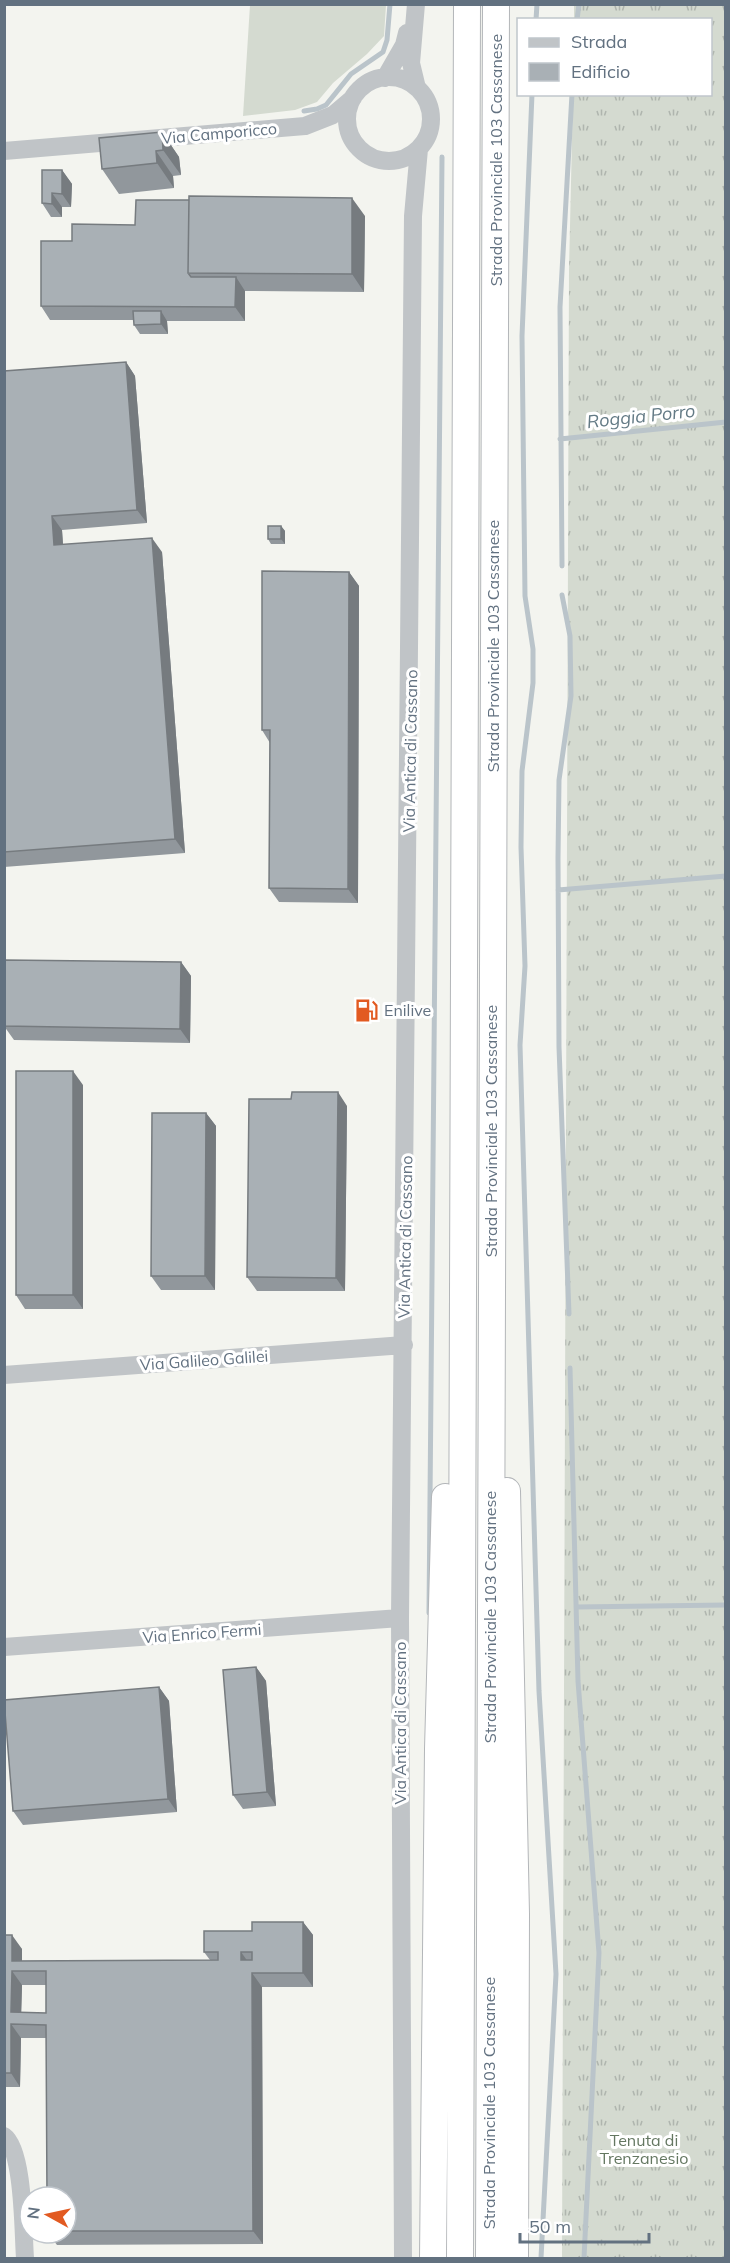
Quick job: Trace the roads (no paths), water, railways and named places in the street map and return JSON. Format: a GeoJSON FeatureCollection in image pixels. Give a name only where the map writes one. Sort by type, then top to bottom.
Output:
{"type":"FeatureCollection","features":[{"type":"Feature","properties":{"kind":"highway","name":"Strada Provinciale 103 Cassanese"},"geometry":{"type":"LineString","coordinates":[[460,2259],[467,4]]}},
{"type":"Feature","properties":{"kind":"highway","name":"Strada Provinciale 103 Cassanese"},"geometry":{"type":"LineString","coordinates":[[489,2259],[496,4]]}},
{"type":"Feature","properties":{"kind":"highway"},"geometry":{"type":"LineString","coordinates":[[491,1094],[505,1360],[516,1914],[515,2259]]}},
{"type":"Feature","properties":{"kind":"highway"},"geometry":{"type":"LineString","coordinates":[[433,2259],[438,1749],[450,1269],[463,1143]]}},
{"type":"Feature","properties":{"kind":"street"},"geometry":{"type":"LineString","coordinates":[[385,78],[404,45],[414,4]]}},
{"type":"Feature","properties":{"kind":"street"},"geometry":{"type":"LineString","coordinates":[[414,4],[411,63],[417,88]]}},
{"type":"Feature","properties":{"kind":"street"},"geometry":{"type":"LineString","coordinates":[[305,126],[330,131],[354,142],[370,157],[387,161],[402,160],[419,149],[428,137],[431,123],[428,103],[417,88],[404,80],[385,78],[367,84],[353,98],[347,118],[354,142]]}},
{"type":"Feature","properties":{"kind":"street","name":"Via Camporicco"},"geometry":{"type":"LineString","coordinates":[[4,151],[305,126],[333,115],[353,98]]}},
{"type":"Feature","properties":{"kind":"street"},"geometry":{"type":"LineString","coordinates":[[413,216],[419,149]]}},
{"type":"Feature","properties":{"kind":"street"},"geometry":{"type":"LineString","coordinates":[[387,161],[406,186],[413,216]]}},
{"type":"Feature","properties":{"kind":"street","name":"Via Antica di Cassano"},"geometry":{"type":"LineString","coordinates":[[403,2259],[400,1618],[413,216]]}},
{"type":"Feature","properties":{"kind":"street","name":"Via Galileo Galilei"},"geometry":{"type":"LineString","coordinates":[[4,1375],[404,1345]]}},
{"type":"Feature","properties":{"kind":"street","name":"Via Enrico Fermi"},"geometry":{"type":"LineString","coordinates":[[4,1647],[400,1618]]}},
{"type":"Feature","properties":{"kind":"street"},"geometry":{"type":"LineString","coordinates":[[4,2136],[14,2145],[18,2162],[24,2259]]}},
{"type":"Feature","properties":{"kind":"waterway"},"geometry":{"type":"LineString","coordinates":[[304,111],[326,105],[351,74],[383,52],[387,40],[390,4]]}},
{"type":"Feature","properties":{"kind":"waterway"},"geometry":{"type":"LineString","coordinates":[[536,18],[537,4]]}},
{"type":"Feature","properties":{"kind":"waterway"},"geometry":{"type":"LineString","coordinates":[[577,18],[579,4]]}},
{"type":"Feature","properties":{"kind":"waterway"},"geometry":{"type":"LineString","coordinates":[[532,96],[522,336],[525,596],[533,649],[533,683],[522,771],[521,847],[525,966],[520,1045],[539,1691],[556,1974],[541,2258]]}},
{"type":"Feature","properties":{"kind":"waterway"},"geometry":{"type":"LineString","coordinates":[[562,566],[560,307],[572,96]]}},
{"type":"Feature","properties":{"kind":"waterway"},"geometry":{"type":"LineString","coordinates":[[429,1613],[442,157]]}},
{"type":"Feature","properties":{"kind":"waterway","name":"Roggia Porro"},"geometry":{"type":"LineString","coordinates":[[560,439],[726,422]]}},
{"type":"Feature","properties":{"kind":"waterway"},"geometry":{"type":"LineString","coordinates":[[562,595],[570,636],[571,696],[559,780],[558,858],[559,1047],[569,1314]]}},
{"type":"Feature","properties":{"kind":"waterway"},"geometry":{"type":"LineString","coordinates":[[558,890],[726,876]]}},
{"type":"Feature","properties":{"kind":"waterway"},"geometry":{"type":"LineString","coordinates":[[570,1368],[578,1681],[599,1953],[584,2258]]}},
{"type":"Feature","properties":{"kind":"waterway"},"geometry":{"type":"LineString","coordinates":[[576,1607],[726,1605]]}},
{"type":"Feature","properties":{"kind":"place","name":"Enilive"},"geometry":{"type":"Point","coordinates":[366,1010]}},
{"type":"Feature","properties":{"kind":"park label","name":"Tenuta di Trenzanesio"},"geometry":{"type":"Point","coordinates":[644,2149]}}]}
